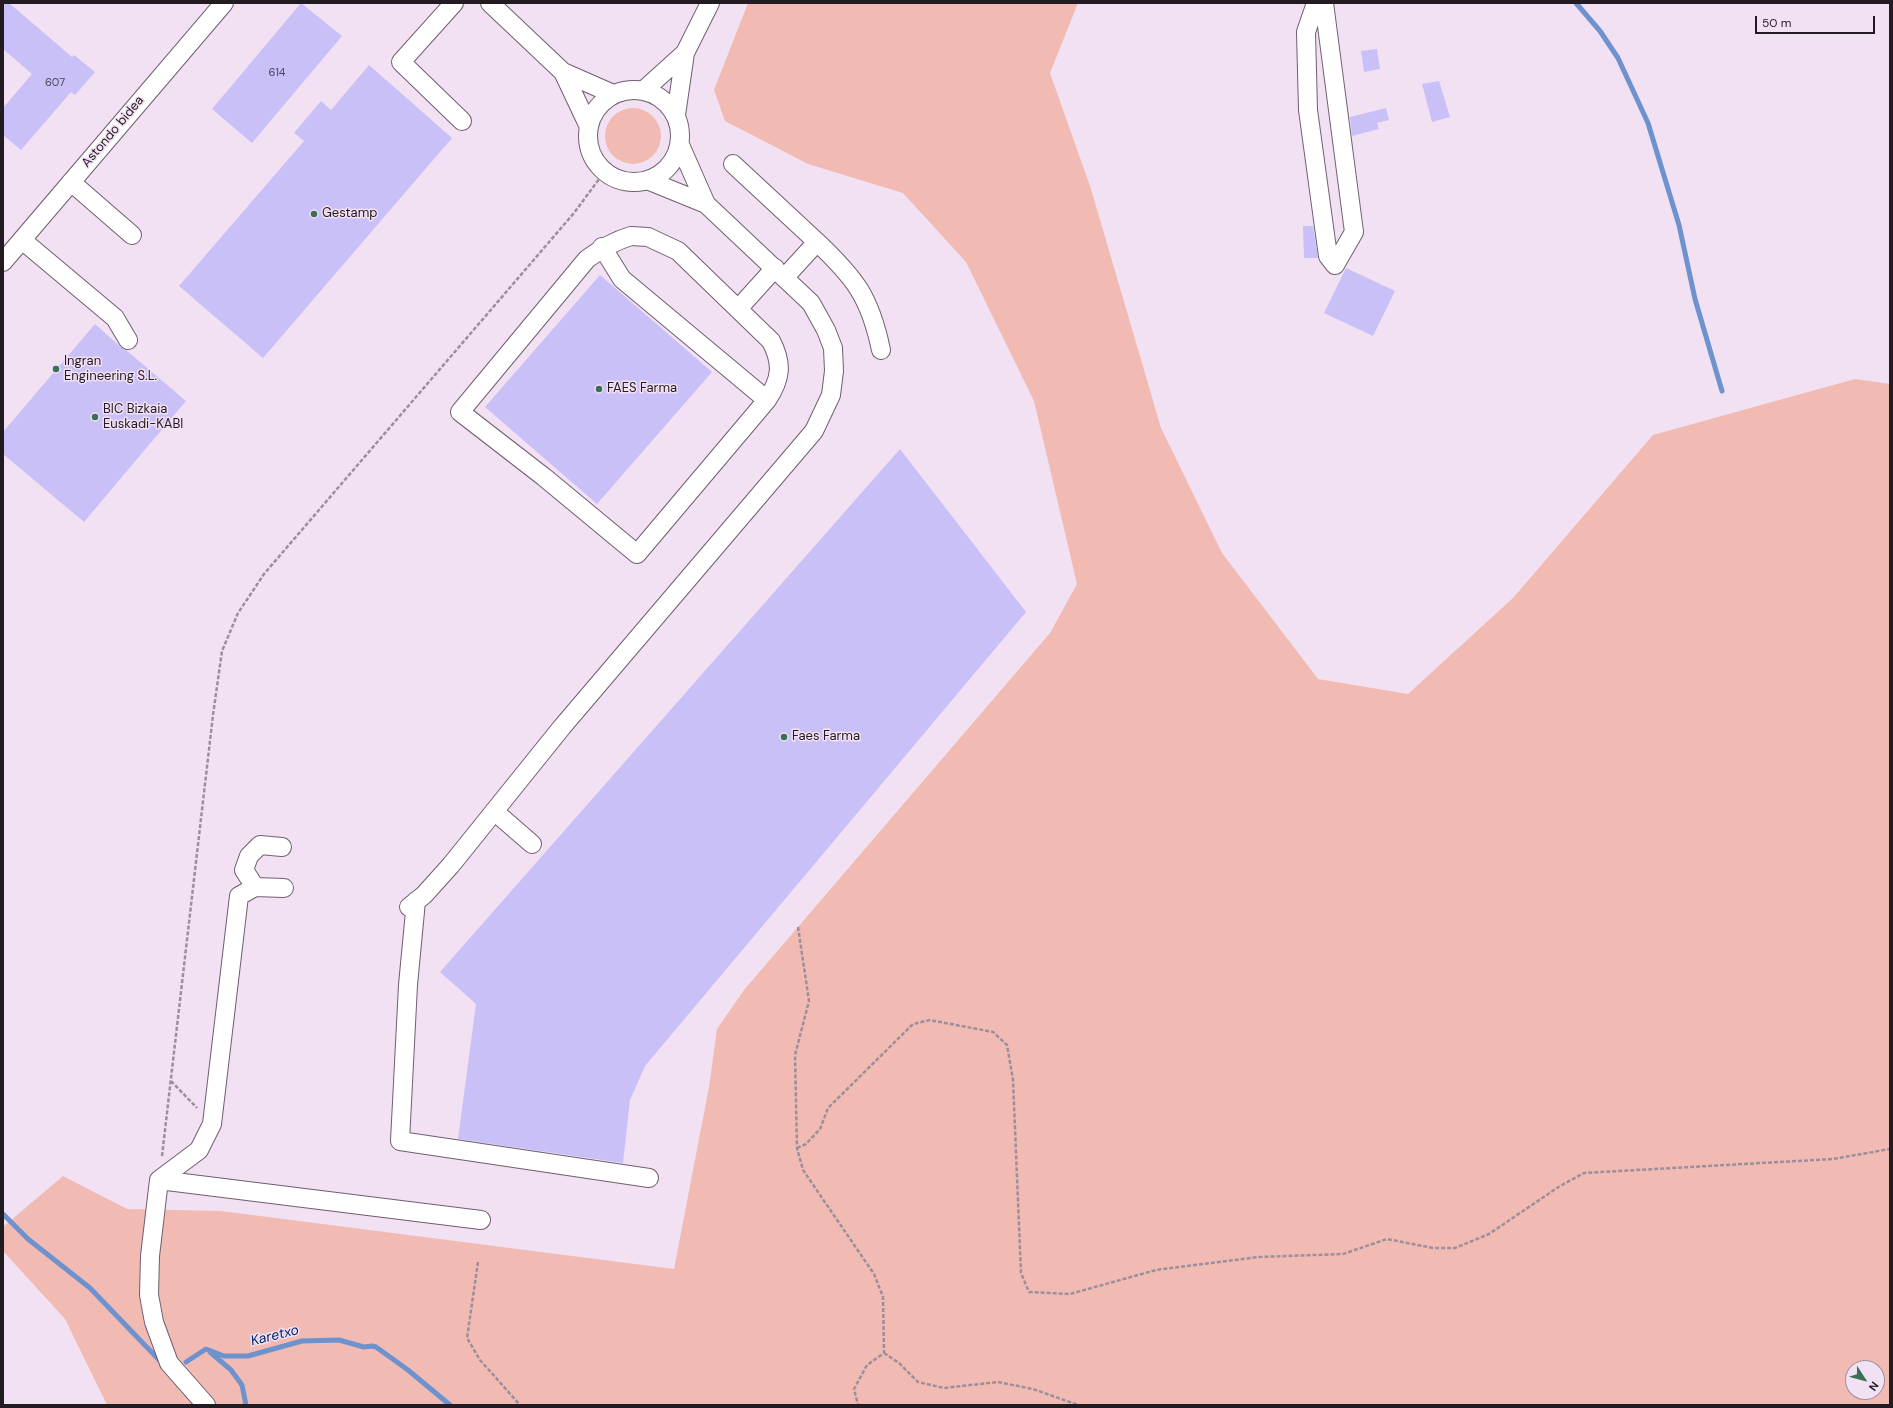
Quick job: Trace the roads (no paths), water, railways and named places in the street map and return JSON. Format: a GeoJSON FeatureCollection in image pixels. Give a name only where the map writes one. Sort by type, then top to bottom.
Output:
{"type":"FeatureCollection","features":[{"type":"Feature","properties":{"kind":"street","name":"Astondo bidea"},"geometry":{"type":"LineString","coordinates":[[3,262],[224,3]]}},
{"type":"Feature","properties":{"kind":"street"},"geometry":{"type":"LineString","coordinates":[[454,3],[401,62],[462,121]]}},
{"type":"Feature","properties":{"kind":"street"},"geometry":{"type":"LineString","coordinates":[[490,3],[563,72],[614,94]]}},
{"type":"Feature","properties":{"kind":"street"},"geometry":{"type":"LineString","coordinates":[[676,115],[685,53],[710,3]]}},
{"type":"Feature","properties":{"kind":"street"},"geometry":{"type":"LineString","coordinates":[[1316,3],[1306,32],[1308,110],[1328,256],[1335,265],[1354,232],[1324,3]]}},
{"type":"Feature","properties":{"kind":"street"},"geometry":{"type":"LineString","coordinates":[[644,90],[685,53]]}},
{"type":"Feature","properties":{"kind":"street"},"geometry":{"type":"LineString","coordinates":[[563,72],[589,127],[590,149],[594,158],[605,171],[618,179],[628,181],[648,180],[665,171],[672,163],[680,145]]}},
{"type":"Feature","properties":{"kind":"street"},"geometry":{"type":"LineString","coordinates":[[589,127],[598,108],[614,94],[623,91],[644,90],[663,99],[676,115],[680,125],[680,145],[706,204]]}},
{"type":"Feature","properties":{"kind":"street"},"geometry":{"type":"LineString","coordinates":[[733,164],[840,263],[863,294],[871,309],[880,350]]}},
{"type":"Feature","properties":{"kind":"street"},"geometry":{"type":"LineString","coordinates":[[648,180],[706,204],[811,303],[826,330],[833,348],[834,371],[831,395],[814,431],[562,727],[424,895],[413,904],[400,1141],[649,1178]]}},
{"type":"Feature","properties":{"kind":"street"},"geometry":{"type":"LineString","coordinates":[[71,182],[132,235]]}},
{"type":"Feature","properties":{"kind":"street"},"geometry":{"type":"LineString","coordinates":[[631,236],[648,237],[664,243],[678,251],[771,342],[777,354],[779,372],[776,386],[767,400],[637,554],[544,477],[460,412],[587,259],[602,247],[631,236]]}},
{"type":"Feature","properties":{"kind":"street"},"geometry":{"type":"LineString","coordinates":[[22,240],[115,318],[128,340]]}},
{"type":"Feature","properties":{"kind":"street"},"geometry":{"type":"LineString","coordinates":[[738,309],[817,242]]}},
{"type":"Feature","properties":{"kind":"street"},"geometry":{"type":"LineString","coordinates":[[602,247],[622,279],[767,400]]}},
{"type":"Feature","properties":{"kind":"street"},"geometry":{"type":"LineString","coordinates":[[494,810],[532,844]]}},
{"type":"Feature","properties":{"kind":"street"},"geometry":{"type":"LineString","coordinates":[[255,887],[244,870],[249,856],[260,845],[282,847]]}},
{"type":"Feature","properties":{"kind":"street"},"geometry":{"type":"LineString","coordinates":[[206,1405],[169,1363],[154,1322],[149,1295],[150,1256],[159,1180],[199,1150],[212,1124],[239,896],[255,887],[284,888]]}},
{"type":"Feature","properties":{"kind":"street"},"geometry":{"type":"LineString","coordinates":[[159,1180],[481,1220]]}},
{"type":"Feature","properties":{"kind":"waterway"},"geometry":{"type":"LineString","coordinates":[[1576,3],[1600,31],[1618,58],[1648,123],[1679,225],[1695,299],[1722,391]]}},
{"type":"Feature","properties":{"kind":"waterway","name":"Karetxo"},"geometry":{"type":"LineString","coordinates":[[3,1214],[28,1239],[90,1288],[162,1363]]}},
{"type":"Feature","properties":{"kind":"waterway","name":"Karetxo"},"geometry":{"type":"LineString","coordinates":[[186,1362],[206,1349],[224,1356],[248,1356],[302,1341],[339,1340],[364,1347],[376,1347],[408,1370],[450,1405]]}},
{"type":"Feature","properties":{"kind":"waterway"},"geometry":{"type":"LineString","coordinates":[[210,1352],[231,1370],[242,1385],[246,1405]]}},
{"type":"Feature","properties":{"kind":"place","name":"Gestamp"},"geometry":{"type":"Point","coordinates":[314,214]}},
{"type":"Feature","properties":{"kind":"place","name":"Ingran Engineering S.L."},"geometry":{"type":"Point","coordinates":[56,369]}},
{"type":"Feature","properties":{"kind":"place","name":"FAES Farma"},"geometry":{"type":"Point","coordinates":[599,389]}},
{"type":"Feature","properties":{"kind":"place","name":"BIC Bizkaia Euskadi-KABI"},"geometry":{"type":"Point","coordinates":[95,417]}},
{"type":"Feature","properties":{"kind":"place","name":"Faes Farma"},"geometry":{"type":"Point","coordinates":[784,737]}}]}
